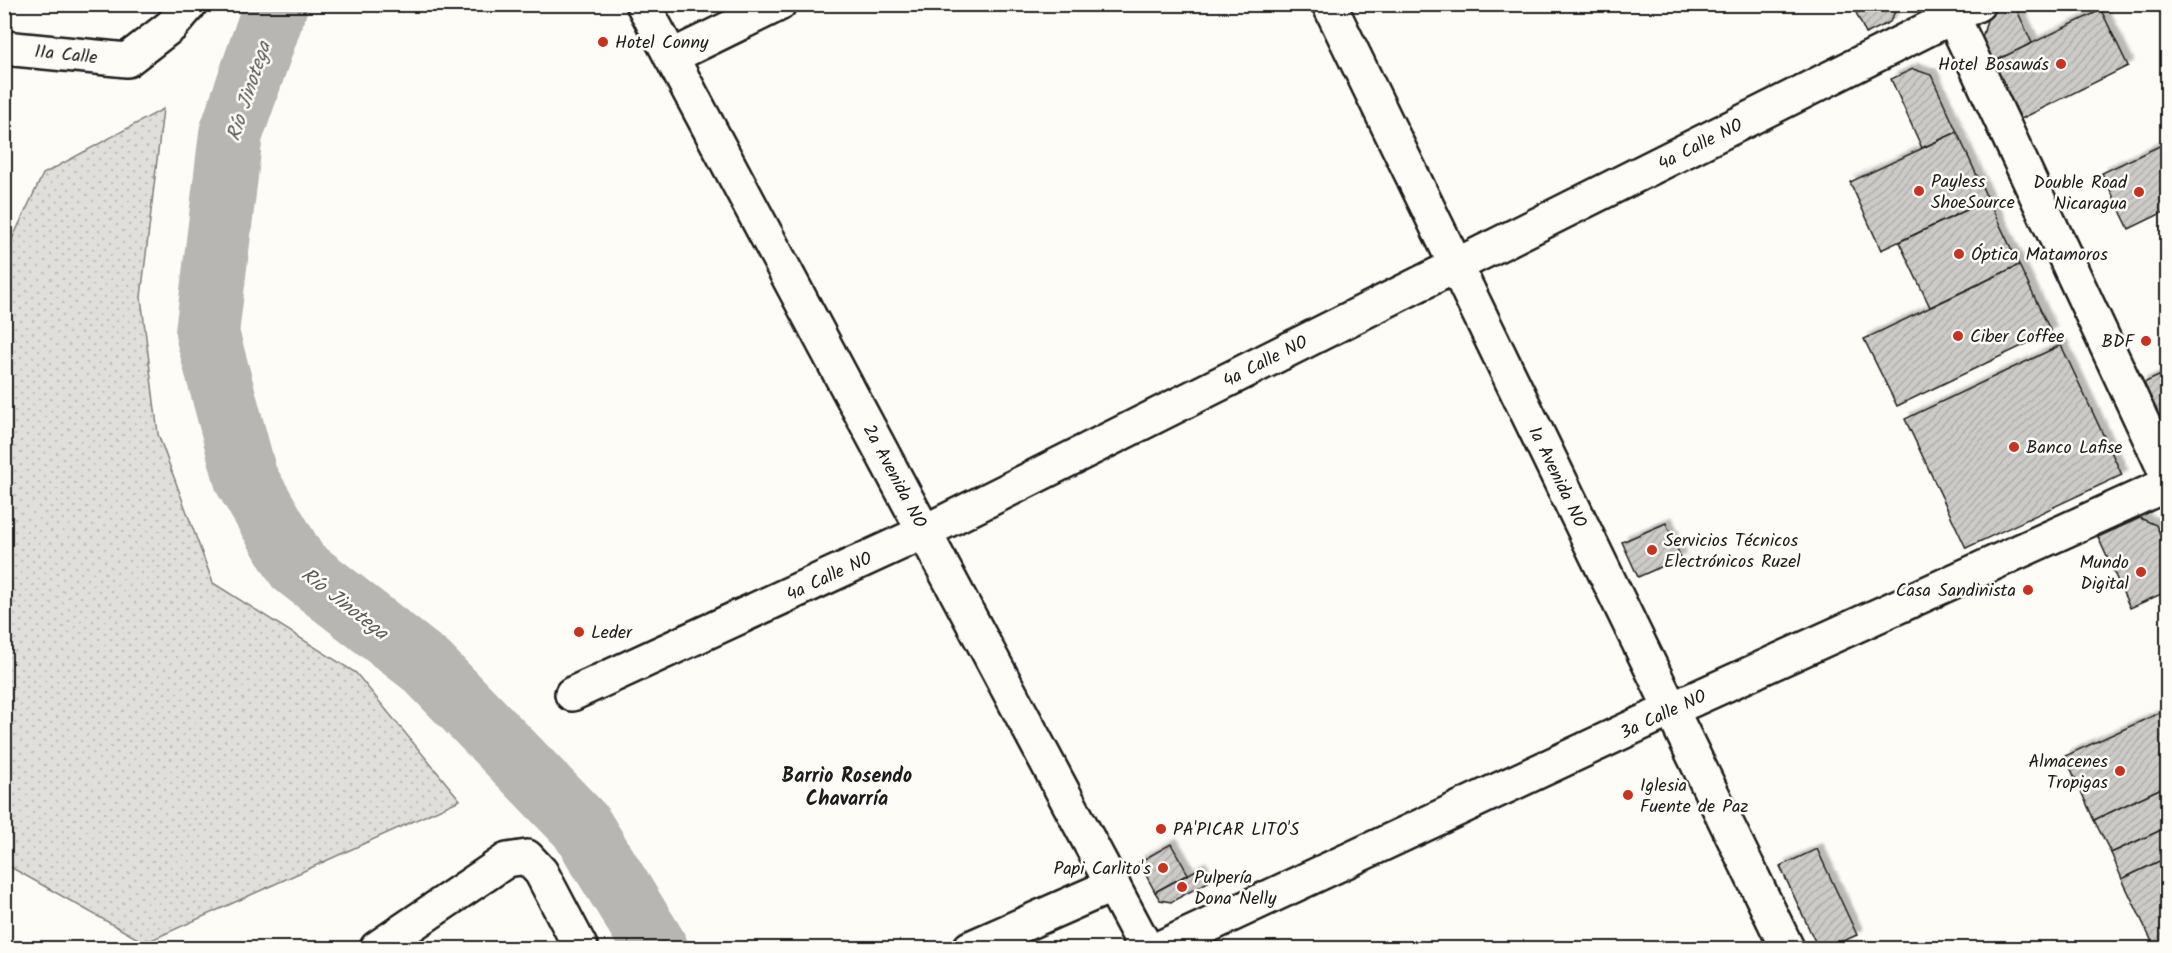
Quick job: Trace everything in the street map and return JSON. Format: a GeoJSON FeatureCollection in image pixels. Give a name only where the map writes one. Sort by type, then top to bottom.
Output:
{"type":"FeatureCollection","features":[{"type":"Feature","properties":{"kind":"street","name":"11a Calle"},"geometry":{"type":"LineString","coordinates":[[4,48],[126,60],[171,26],[190,4]]}},
{"type":"Feature","properties":{"kind":"street","name":"2a Avenida NO"},"geometry":{"type":"LineString","coordinates":[[643,4],[1146,948]]}},
{"type":"Feature","properties":{"kind":"street"},"geometry":{"type":"LineString","coordinates":[[671,57],[779,4]]}},
{"type":"Feature","properties":{"kind":"street","name":"1a Avenida NO"},"geometry":{"type":"LineString","coordinates":[[1329,4],[1787,948]]}},
{"type":"Feature","properties":{"kind":"street"},"geometry":{"type":"LineString","coordinates":[[1959,9],[2168,477]]}},
{"type":"Feature","properties":{"kind":"street","name":"4a Calle NO"},"geometry":{"type":"LineString","coordinates":[[572,694],[924,532],[1456,266],[1959,9]]}},
{"type":"Feature","properties":{"kind":"street","name":"3a Calle NO"},"geometry":{"type":"LineString","coordinates":[[1160,948],[1671,710],[2168,484]]}},
{"type":"Feature","properties":{"kind":"street"},"geometry":{"type":"LineString","coordinates":[[377,948],[507,860],[527,857],[541,872],[581,948]]}},
{"type":"Feature","properties":{"kind":"street"},"geometry":{"type":"LineString","coordinates":[[970,948],[1113,885]]}},
{"type":"Feature","properties":{"kind":"shaded area"},"geometry":{"type":"Polygon","coordinates":[[[163,109],[141,297],[158,434],[213,583],[356,673],[460,800],[145,943],[5,864],[4,256],[43,174],[163,109]]]}},
{"type":"Feature","properties":{"kind":"building"},"geometry":{"type":"Polygon","coordinates":[[[1852,4],[1896,4],[1897,7],[1890,22],[1866,34],[1852,4]]]}},
{"type":"Feature","properties":{"kind":"building"},"geometry":{"type":"Polygon","coordinates":[[[2008,4],[2014,4],[2032,43],[1993,62],[1982,38],[1989,13],[2008,4]]]}},
{"type":"Feature","properties":{"kind":"building","name":"Hotel Bosawás"},"geometry":{"type":"Polygon","coordinates":[[[2101,10],[2128,66],[2021,119],[1993,62],[2101,10]]]}},
{"type":"Feature","properties":{"kind":"building"},"geometry":{"type":"Polygon","coordinates":[[[1913,69],[1931,75],[1957,132],[1922,148],[1891,79],[1913,69]]]}},
{"type":"Feature","properties":{"kind":"building","name":"Payless ShoeSource"},"geometry":{"type":"Polygon","coordinates":[[[1957,132],[1988,200],[1881,250],[1850,182],[1957,132]]]}},
{"type":"Feature","properties":{"kind":"building","name":"Double Road Nicaragua"},"geometry":{"type":"Polygon","coordinates":[[[2168,142],[2168,210],[2129,229],[2102,173],[2168,142]]]}},
{"type":"Feature","properties":{"kind":"building","name":"Óptica Matamoros"},"geometry":{"type":"Polygon","coordinates":[[[1988,200],[2019,265],[1930,307],[1899,242],[1988,200]]]}},
{"type":"Feature","properties":{"kind":"building","name":"Ciber Coffee"},"geometry":{"type":"Polygon","coordinates":[[[2019,265],[2051,332],[1897,406],[1864,339],[2019,265]]]}},
{"type":"Feature","properties":{"kind":"building","name":"Banco Lafise"},"geometry":{"type":"Polygon","coordinates":[[[2061,345],[2122,475],[1966,548],[1905,419],[2061,345]]]}},
{"type":"Feature","properties":{"kind":"building"},"geometry":{"type":"Polygon","coordinates":[[[2168,372],[2168,438],[2141,384],[2168,372]]]}},
{"type":"Feature","properties":{"kind":"building","name":"Mundo Digital"},"geometry":{"type":"Polygon","coordinates":[[[2140,518],[2156,525],[2168,552],[2168,591],[2130,608],[2098,537],[2140,518]]]}},
{"type":"Feature","properties":{"kind":"building","name":"Servicios Técnicos Electrónicos Ruzel"},"geometry":{"type":"Polygon","coordinates":[[[1666,523],[1681,558],[1638,577],[1622,542],[1666,523]]]}},
{"type":"Feature","properties":{"kind":"building","name":"Almacenes Tropigas"},"geometry":{"type":"Polygon","coordinates":[[[2168,709],[2168,785],[2094,820],[2065,756],[2168,709]]]}},
{"type":"Feature","properties":{"kind":"building"},"geometry":{"type":"Polygon","coordinates":[[[2168,785],[2168,827],[2111,853],[2094,820],[2168,785]]]}},
{"type":"Feature","properties":{"kind":"building"},"geometry":{"type":"Polygon","coordinates":[[[2168,827],[2168,857],[2122,879],[2111,853],[2168,827]]]}},
{"type":"Feature","properties":{"kind":"building","name":"Papi Carlito's"},"geometry":{"type":"Polygon","coordinates":[[[1171,844],[1188,874],[1155,892],[1139,862],[1171,844]]]}},
{"type":"Feature","properties":{"kind":"building"},"geometry":{"type":"Polygon","coordinates":[[[1817,849],[1857,935],[1827,948],[1818,948],[1780,866],[1817,849]]]}},
{"type":"Feature","properties":{"kind":"building"},"geometry":{"type":"Polygon","coordinates":[[[2168,857],[2168,948],[2155,948],[2122,879],[2168,857]]]}},
{"type":"Feature","properties":{"kind":"building","name":"Pulpería Dona Nelly"},"geometry":{"type":"Polygon","coordinates":[[[1200,868],[1208,882],[1171,902],[1160,900],[1155,892],[1200,868]]]}},
{"type":"Feature","properties":{"kind":"waterway","name":"Río Jinotega"},"geometry":{"type":"LineString","coordinates":[[276,4],[231,134],[207,333],[246,479],[297,566],[427,667],[581,826],[656,948]]}},
{"type":"Feature","properties":{"kind":"place","name":"Hotel Conny"},"geometry":{"type":"Point","coordinates":[603,42]}},
{"type":"Feature","properties":{"kind":"place","name":"Hotel Bosawás"},"geometry":{"type":"Point","coordinates":[2061,64]}},
{"type":"Feature","properties":{"kind":"place","name":"Payless ShoeSource"},"geometry":{"type":"Point","coordinates":[1919,191]}},
{"type":"Feature","properties":{"kind":"place","name":"Double Road Nicaragua"},"geometry":{"type":"Point","coordinates":[2139,192]}},
{"type":"Feature","properties":{"kind":"place","name":"Óptica Matamoros"},"geometry":{"type":"Point","coordinates":[1959,254]}},
{"type":"Feature","properties":{"kind":"place","name":"Ciber Coffee"},"geometry":{"type":"Point","coordinates":[1958,336]}},
{"type":"Feature","properties":{"kind":"place","name":"BDF"},"geometry":{"type":"Point","coordinates":[2146,341]}},
{"type":"Feature","properties":{"kind":"place","name":"Banco Lafise"},"geometry":{"type":"Point","coordinates":[2014,447]}},
{"type":"Feature","properties":{"kind":"place","name":"Servicios Técnicos Electrónicos Ruzel"},"geometry":{"type":"Point","coordinates":[1652,550]}},
{"type":"Feature","properties":{"kind":"place","name":"Mundo Digital"},"geometry":{"type":"Point","coordinates":[2141,572]}},
{"type":"Feature","properties":{"kind":"place","name":"Casa Sandinista"},"geometry":{"type":"Point","coordinates":[2028,590]}},
{"type":"Feature","properties":{"kind":"place","name":"Leder"},"geometry":{"type":"Point","coordinates":[579,632]}},
{"type":"Feature","properties":{"kind":"place","name":"Almacenes Tropigas"},"geometry":{"type":"Point","coordinates":[2120,771]}},
{"type":"Feature","properties":{"kind":"place","name":"Iglesia Fuente de Paz"},"geometry":{"type":"Point","coordinates":[1628,795]}},
{"type":"Feature","properties":{"kind":"place","name":"PA'PICAR LITO'S"},"geometry":{"type":"Point","coordinates":[1161,829]}},
{"type":"Feature","properties":{"kind":"place","name":"Papi Carlito's"},"geometry":{"type":"Point","coordinates":[1163,868]}},
{"type":"Feature","properties":{"kind":"place","name":"Pulpería Dona Nelly"},"geometry":{"type":"Point","coordinates":[1182,887]}},
{"type":"Feature","properties":{"kind":"district","name":"Barrio Rosendo Chavarría"},"geometry":{"type":"Point","coordinates":[847,786]}}]}
